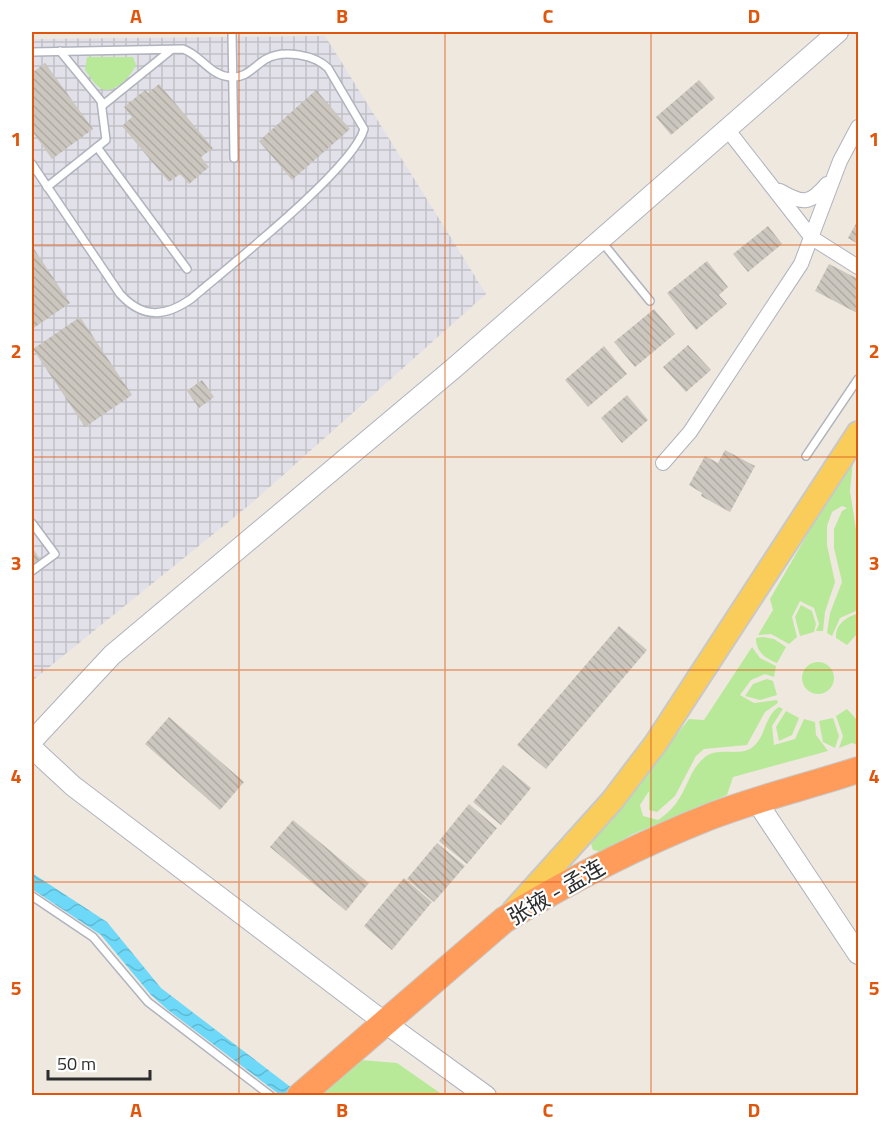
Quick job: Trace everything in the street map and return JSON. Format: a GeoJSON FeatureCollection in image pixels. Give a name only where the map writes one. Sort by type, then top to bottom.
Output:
{"type":"FeatureCollection","features":[{"type":"Feature","properties":{"kind":"highway","name":"张掖 - 孟连"},"geometry":{"type":"LineString","coordinates":[[300,1095],[504,920],[562,886],[640,846],[711,816],[858,770]]}},
{"type":"Feature","properties":{"kind":"main road"},"geometry":{"type":"LineString","coordinates":[[504,920],[612,801],[650,752],[858,433]]}},
{"type":"Feature","properties":{"kind":"street"},"geometry":{"type":"LineString","coordinates":[[32,741],[112,656],[454,368],[838,32]]}},
{"type":"Feature","properties":{"kind":"street"},"geometry":{"type":"LineString","coordinates":[[663,463],[705,410],[801,264],[834,176],[858,127]]}},
{"type":"Feature","properties":{"kind":"street"},"geometry":{"type":"LineString","coordinates":[[727,129],[812,238],[858,267]]}},
{"type":"Feature","properties":{"kind":"street"},"geometry":{"type":"LineString","coordinates":[[774,188],[791,197],[807,201],[817,195],[834,176]]}},
{"type":"Feature","properties":{"kind":"street"},"geometry":{"type":"LineString","coordinates":[[32,748],[73,786],[384,1022],[486,1095]]}},
{"type":"Feature","properties":{"kind":"street"},"geometry":{"type":"LineString","coordinates":[[757,802],[858,954]]}},
{"type":"Feature","properties":{"kind":"lane"},"geometry":{"type":"LineString","coordinates":[[232,32],[234,158]]}},
{"type":"Feature","properties":{"kind":"lane"},"geometry":{"type":"LineString","coordinates":[[103,105],[172,49]]}},
{"type":"Feature","properties":{"kind":"lane"},"geometry":{"type":"LineString","coordinates":[[32,52],[172,49],[187,51],[217,74],[232,77],[246,74],[272,57],[304,56],[321,61],[364,129],[362,137],[315,191],[191,299],[173,311],[152,313],[128,302],[32,164]]}},
{"type":"Feature","properties":{"kind":"lane"},"geometry":{"type":"LineString","coordinates":[[47,187],[106,140],[103,105],[60,51]]}},
{"type":"Feature","properties":{"kind":"lane"},"geometry":{"type":"LineString","coordinates":[[97,147],[187,269]]}},
{"type":"Feature","properties":{"kind":"lane"},"geometry":{"type":"LineString","coordinates":[[600,240],[650,301]]}},
{"type":"Feature","properties":{"kind":"lane"},"geometry":{"type":"LineString","coordinates":[[806,456],[858,379]]}},
{"type":"Feature","properties":{"kind":"lane"},"geometry":{"type":"LineString","coordinates":[[32,523],[55,554],[32,570]]}},
{"type":"Feature","properties":{"kind":"lane"},"geometry":{"type":"LineString","coordinates":[[32,896],[93,936],[148,1002],[271,1095]]}},
{"type":"Feature","properties":{"kind":"shaded area"},"geometry":{"type":"Polygon","coordinates":[[[325,36],[486,294],[253,502],[32,681],[32,39],[325,36]]]}},
{"type":"Feature","properties":{"kind":"green space"},"geometry":{"type":"Polygon","coordinates":[[[87,57],[133,57],[136,65],[122,83],[107,90],[97,86],[85,70],[87,57]]]}},
{"type":"Feature","properties":{"kind":"green space"},"geometry":{"type":"Polygon","coordinates":[[[853,461],[850,491],[858,542],[858,610],[840,618],[832,636],[827,633],[830,613],[842,582],[834,548],[834,529],[842,511],[847,508],[842,506],[832,512],[827,526],[827,545],[835,582],[825,612],[823,631],[816,631],[819,624],[814,608],[800,601],[792,617],[797,637],[789,644],[771,634],[758,635],[773,610],[770,599],[842,474],[853,461]]]}},
{"type":"Feature","properties":{"kind":"green space"},"geometry":{"type":"Polygon","coordinates":[[[801,605],[812,611],[816,624],[814,632],[800,636],[795,617],[801,605]]]}},
{"type":"Feature","properties":{"kind":"green space"},"geometry":{"type":"Polygon","coordinates":[[[856,614],[858,633],[847,645],[836,638],[837,629],[845,620],[856,614]]]}},
{"type":"Feature","properties":{"kind":"green space"},"geometry":{"type":"Polygon","coordinates":[[[756,638],[774,639],[786,647],[777,663],[759,651],[756,638]]]}},
{"type":"Feature","properties":{"kind":"green space"},"geometry":{"type":"Polygon","coordinates":[[[752,647],[760,658],[776,666],[774,677],[765,674],[751,680],[740,695],[754,703],[777,700],[778,703],[765,712],[747,745],[704,749],[696,756],[675,796],[657,812],[649,810],[649,791],[640,805],[643,816],[658,820],[668,812],[681,796],[693,771],[705,757],[717,752],[743,751],[754,746],[771,715],[779,707],[783,709],[772,726],[774,745],[795,739],[804,719],[815,722],[816,735],[828,751],[733,777],[727,795],[633,834],[602,852],[593,850],[591,844],[595,837],[689,719],[704,720],[752,647]]]}},
{"type":"Feature","properties":{"kind":"green space"},"geometry":{"type":"Polygon","coordinates":[[[818,662],[830,666],[834,678],[830,690],[818,694],[806,690],[802,678],[806,666],[818,662]]]}},
{"type":"Feature","properties":{"kind":"green space"},"geometry":{"type":"Polygon","coordinates":[[[767,679],[773,681],[777,695],[760,700],[745,696],[753,684],[767,679]]]}},
{"type":"Feature","properties":{"kind":"green space"},"geometry":{"type":"Polygon","coordinates":[[[847,709],[858,721],[858,745],[852,743],[839,748],[843,736],[836,716],[847,709]]]}},
{"type":"Feature","properties":{"kind":"green space"},"geometry":{"type":"Polygon","coordinates":[[[786,711],[799,718],[792,735],[779,741],[776,727],[786,711]]]}},
{"type":"Feature","properties":{"kind":"green space"},"geometry":{"type":"Polygon","coordinates":[[[833,718],[839,736],[835,748],[823,742],[819,721],[833,718]]]}},
{"type":"Feature","properties":{"kind":"green space"},"geometry":{"type":"Polygon","coordinates":[[[361,1060],[397,1063],[443,1095],[320,1096],[361,1060]]]}},
{"type":"Feature","properties":{"kind":"water"},"geometry":{"type":"Polygon","coordinates":[[[32,873],[107,922],[161,988],[301,1095],[280,1095],[168,1010],[151,995],[101,935],[32,889],[32,873]]]}},
{"type":"Feature","properties":{"kind":"building"},"geometry":{"type":"Polygon","coordinates":[[[45,63],[93,129],[52,159],[32,131],[32,73],[45,63]]]}},
{"type":"Feature","properties":{"kind":"building"},"geometry":{"type":"Polygon","coordinates":[[[699,80],[715,98],[671,135],[656,117],[699,80]]]}},
{"type":"Feature","properties":{"kind":"building"},"geometry":{"type":"Polygon","coordinates":[[[159,84],[213,148],[201,157],[209,167],[189,184],[180,174],[169,182],[122,126],[132,117],[124,107],[145,90],[148,93],[159,84]]]}},
{"type":"Feature","properties":{"kind":"building"},"geometry":{"type":"Polygon","coordinates":[[[316,90],[350,129],[292,180],[259,141],[316,90]]]}},
{"type":"Feature","properties":{"kind":"building"},"geometry":{"type":"Polygon","coordinates":[[[858,220],[858,244],[848,238],[858,220]]]}},
{"type":"Feature","properties":{"kind":"building"},"geometry":{"type":"Polygon","coordinates":[[[768,226],[782,244],[748,272],[733,254],[768,226]]]}},
{"type":"Feature","properties":{"kind":"building"},"geometry":{"type":"Polygon","coordinates":[[[32,246],[70,303],[32,329],[32,246]]]}},
{"type":"Feature","properties":{"kind":"building"},"geometry":{"type":"Polygon","coordinates":[[[707,261],[728,287],[719,295],[727,304],[696,330],[667,293],[707,261]]]}},
{"type":"Feature","properties":{"kind":"building"},"geometry":{"type":"Polygon","coordinates":[[[829,264],[858,279],[857,313],[815,291],[829,264]]]}},
{"type":"Feature","properties":{"kind":"building"},"geometry":{"type":"Polygon","coordinates":[[[654,309],[675,334],[635,367],[614,342],[654,309]]]}},
{"type":"Feature","properties":{"kind":"building"},"geometry":{"type":"Polygon","coordinates":[[[80,317],[132,395],[85,427],[33,349],[80,317]]]}},
{"type":"Feature","properties":{"kind":"building"},"geometry":{"type":"Polygon","coordinates":[[[688,345],[711,370],[686,392],[663,367],[688,345]]]}},
{"type":"Feature","properties":{"kind":"building"},"geometry":{"type":"Polygon","coordinates":[[[604,346],[627,374],[588,407],[565,380],[604,346]]]}},
{"type":"Feature","properties":{"kind":"building"},"geometry":{"type":"Polygon","coordinates":[[[202,380],[214,397],[199,408],[187,391],[202,380]]]}},
{"type":"Feature","properties":{"kind":"building"},"geometry":{"type":"Polygon","coordinates":[[[627,395],[648,420],[622,443],[601,418],[627,395]]]}},
{"type":"Feature","properties":{"kind":"building"},"geometry":{"type":"Polygon","coordinates":[[[725,450],[755,466],[730,512],[701,496],[702,493],[689,485],[705,456],[718,463],[725,450]]]}},
{"type":"Feature","properties":{"kind":"building"},"geometry":{"type":"Polygon","coordinates":[[[32,547],[40,559],[32,565],[32,547]]]}},
{"type":"Feature","properties":{"kind":"building"},"geometry":{"type":"Polygon","coordinates":[[[619,626],[647,650],[546,769],[517,745],[619,626]]]}},
{"type":"Feature","properties":{"kind":"building"},"geometry":{"type":"Polygon","coordinates":[[[169,717],[244,782],[220,810],[145,744],[169,717]]]}},
{"type":"Feature","properties":{"kind":"building"},"geometry":{"type":"Polygon","coordinates":[[[503,765],[531,788],[501,825],[473,802],[503,765]]]}},
{"type":"Feature","properties":{"kind":"building"},"geometry":{"type":"Polygon","coordinates":[[[469,804],[497,828],[467,864],[439,841],[469,804]]]}},
{"type":"Feature","properties":{"kind":"building"},"geometry":{"type":"Polygon","coordinates":[[[293,820],[369,883],[346,911],[270,847],[293,820]]]}},
{"type":"Feature","properties":{"kind":"building"},"geometry":{"type":"Polygon","coordinates":[[[437,843],[465,866],[434,902],[407,879],[437,843]]]}},
{"type":"Feature","properties":{"kind":"building"},"geometry":{"type":"Polygon","coordinates":[[[404,878],[432,902],[392,950],[364,926],[404,878]]]}}]}
